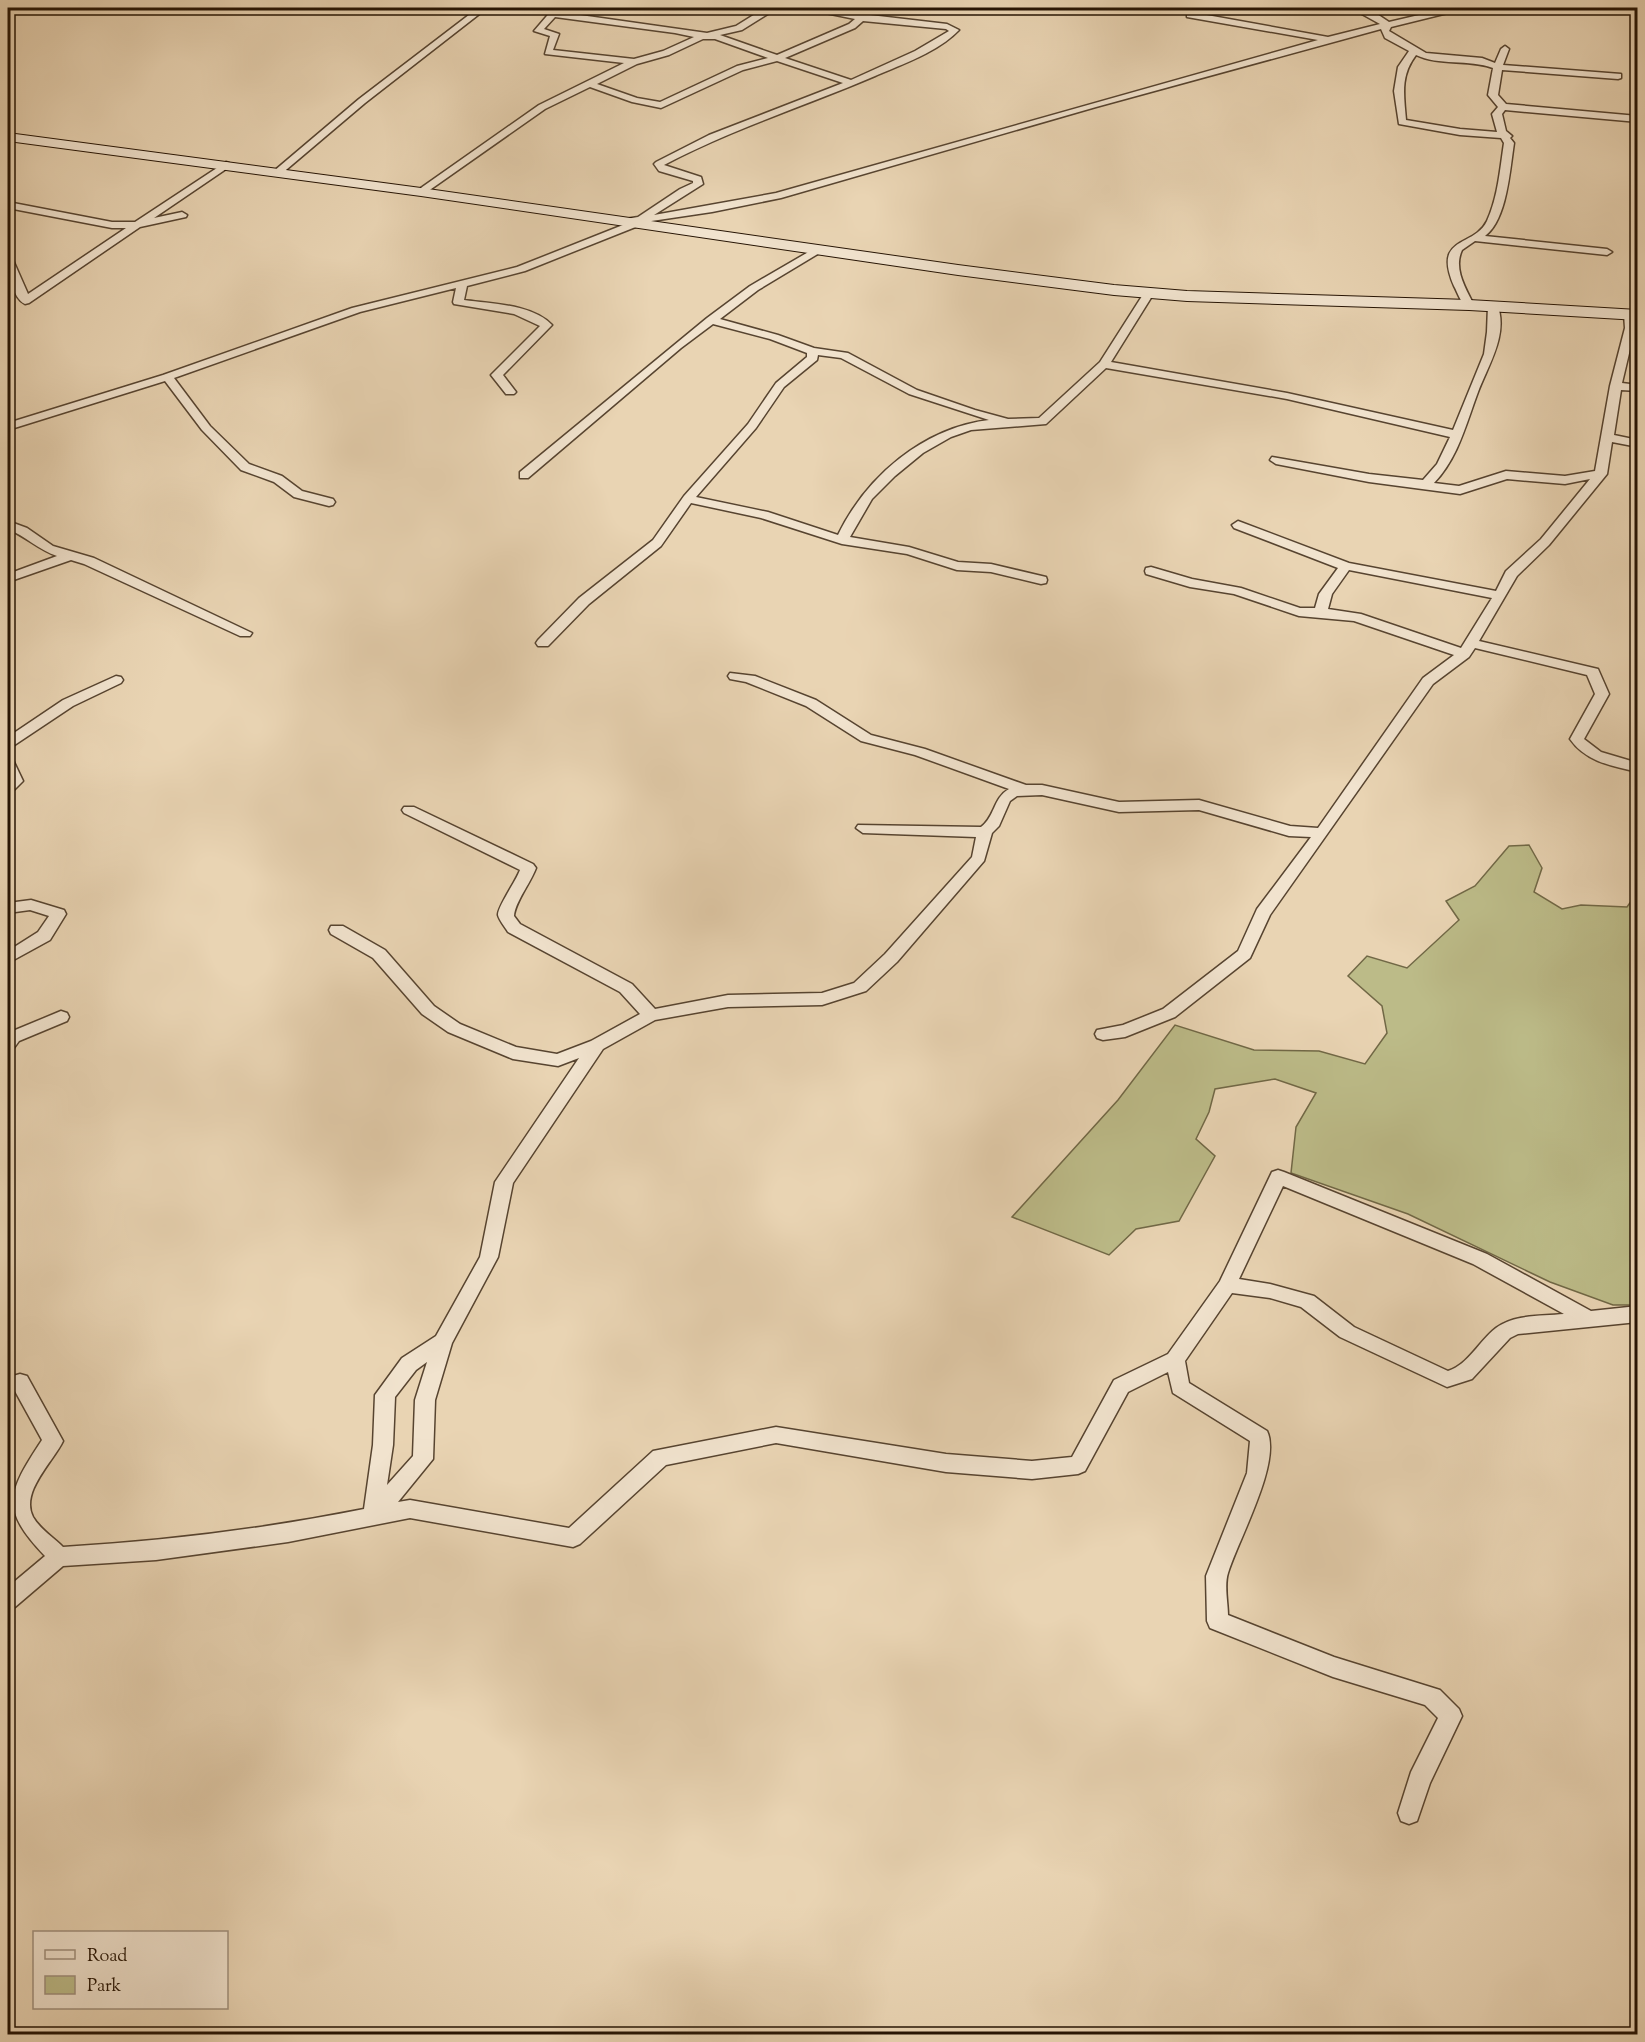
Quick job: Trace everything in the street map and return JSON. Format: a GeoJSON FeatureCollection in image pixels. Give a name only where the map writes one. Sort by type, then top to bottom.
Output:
{"type":"FeatureCollection","features":[{"type":"Feature","properties":{"kind":"main road"},"geometry":{"type":"LineString","coordinates":[[8,137],[422,192],[1043,282],[1208,297],[1469,305],[1634,314]]}},
{"type":"Feature","properties":{"kind":"street"},"geometry":{"type":"LineString","coordinates":[[277,172],[362,101],[483,8]]}},
{"type":"Feature","properties":{"kind":"street"},"geometry":{"type":"LineString","coordinates":[[754,8],[770,9]]}},
{"type":"Feature","properties":{"kind":"street"},"geometry":{"type":"LineString","coordinates":[[8,427],[167,377],[356,310],[462,285],[521,268],[632,222],[698,184],[698,179],[662,169],[659,164],[713,136],[852,83],[934,47],[955,30],[946,27],[861,18],[816,8]]}},
{"type":"Feature","properties":{"kind":"street"},"geometry":{"type":"LineString","coordinates":[[1355,8],[1368,12],[1387,25]]}},
{"type":"Feature","properties":{"kind":"street"},"geometry":{"type":"LineString","coordinates":[[632,222],[778,196],[1330,40],[1452,8]]}},
{"type":"Feature","properties":{"kind":"street"},"geometry":{"type":"LineString","coordinates":[[422,192],[542,107],[634,62],[666,53],[702,36],[739,28],[770,9]]}},
{"type":"Feature","properties":{"kind":"street"},"geometry":{"type":"LineString","coordinates":[[634,62],[549,52],[555,34],[538,31],[554,11],[702,36],[716,36],[852,83]]}},
{"type":"Feature","properties":{"kind":"street"},"geometry":{"type":"LineString","coordinates":[[1190,15],[1330,40]]}},
{"type":"Feature","properties":{"kind":"street"},"geometry":{"type":"LineString","coordinates":[[589,84],[634,100],[661,105],[740,68],[777,58],[852,26],[861,18]]}},
{"type":"Feature","properties":{"kind":"street"},"geometry":{"type":"LineString","coordinates":[[1387,25],[1385,31],[1388,36],[1414,51],[1483,72],[1495,80]]}},
{"type":"Feature","properties":{"kind":"street"},"geometry":{"type":"LineString","coordinates":[[1505,49],[1498,67],[1493,95],[1503,107],[1638,119]]}},
{"type":"Feature","properties":{"kind":"street"},"geometry":{"type":"LineString","coordinates":[[1414,51],[1402,67],[1399,91],[1402,122],[1450,131],[1507,136]]}},
{"type":"Feature","properties":{"kind":"street"},"geometry":{"type":"LineString","coordinates":[[1425,56],[1465,59],[1498,67],[1618,76]]}},
{"type":"Feature","properties":{"kind":"street"},"geometry":{"type":"LineString","coordinates":[[1469,305],[1455,275],[1453,258],[1461,244],[1487,228],[1499,197],[1509,143],[1507,136],[1501,131],[1497,114],[1503,107]]}},
{"type":"Feature","properties":{"kind":"street"},"geometry":{"type":"LineString","coordinates":[[8,260],[25,301],[226,165]]}},
{"type":"Feature","properties":{"kind":"street"},"geometry":{"type":"LineString","coordinates":[[8,206],[112,225],[138,225],[182,215]]}},
{"type":"Feature","properties":{"kind":"street"},"geometry":{"type":"LineString","coordinates":[[1473,238],[1608,252]]}},
{"type":"Feature","properties":{"kind":"street"},"geometry":{"type":"LineString","coordinates":[[524,474],[711,320],[754,288],[817,250]]}},
{"type":"Feature","properties":{"kind":"street"},"geometry":{"type":"LineString","coordinates":[[462,285],[458,302],[501,309],[540,320],[547,325],[497,375],[510,392]]}},
{"type":"Feature","properties":{"kind":"street"},"geometry":{"type":"LineString","coordinates":[[842,540],[859,507],[895,468],[921,450],[962,428],[1012,422],[1042,422],[1104,364],[1149,293]]}},
{"type":"Feature","properties":{"kind":"street"},"geometry":{"type":"LineString","coordinates":[[1422,485],[1434,476],[1457,435],[1474,389],[1488,361],[1492,338],[1493,306]]}},
{"type":"Feature","properties":{"kind":"street"},"geometry":{"type":"LineString","coordinates":[[1103,1034],[1125,1031],[1168,1013],[1244,954],[1263,913],[1428,681],[1467,648],[1511,574],[1545,542],[1601,474],[1616,386],[1634,314]]}},
{"type":"Feature","properties":{"kind":"street"},"geometry":{"type":"LineString","coordinates":[[711,320],[774,337],[812,351],[844,354],[913,392],[971,412],[1012,422]]}},
{"type":"Feature","properties":{"kind":"street"},"geometry":{"type":"LineString","coordinates":[[543,643],[584,601],[657,543],[688,499],[752,426],[780,385],[813,358],[812,351]]}},
{"type":"Feature","properties":{"kind":"street"},"geometry":{"type":"LineString","coordinates":[[1104,364],[1287,396],[1457,435]]}},
{"type":"Feature","properties":{"kind":"street"},"geometry":{"type":"LineString","coordinates":[[167,377],[206,428],[244,467],[278,479],[298,494],[329,502]]}},
{"type":"Feature","properties":{"kind":"street"},"geometry":{"type":"LineString","coordinates":[[1616,386],[1638,388]]}},
{"type":"Feature","properties":{"kind":"street"},"geometry":{"type":"LineString","coordinates":[[1608,437],[1638,444]]}},
{"type":"Feature","properties":{"kind":"street"},"geometry":{"type":"LineString","coordinates":[[1276,460],[1369,478],[1460,490],[1506,475],[1565,480],[1601,474]]}},
{"type":"Feature","properties":{"kind":"street"},"geometry":{"type":"LineString","coordinates":[[688,499],[764,514],[842,540],[909,551],[957,566],[991,568],[1041,580]]}},
{"type":"Feature","properties":{"kind":"street"},"geometry":{"type":"LineString","coordinates":[[8,525],[23,531],[49,549],[89,561],[245,633]]}},
{"type":"Feature","properties":{"kind":"street"},"geometry":{"type":"LineString","coordinates":[[1238,525],[1346,566],[1500,596]]}},
{"type":"Feature","properties":{"kind":"street"},"geometry":{"type":"LineString","coordinates":[[8,578],[71,555]]}},
{"type":"Feature","properties":{"kind":"street"},"geometry":{"type":"LineString","coordinates":[[1320,612],[1326,594],[1346,566]]}},
{"type":"Feature","properties":{"kind":"street"},"geometry":{"type":"LineString","coordinates":[[1151,571],[1190,583],[1236,591],[1299,612],[1320,612],[1356,617],[1467,648],[1593,672],[1602,694],[1577,739],[1580,746],[1593,754],[1638,768]]}},
{"type":"Feature","properties":{"kind":"street"},"geometry":{"type":"LineString","coordinates":[[735,676],[750,679],[811,703],[866,738],[920,752],[1025,790]]}},
{"type":"Feature","properties":{"kind":"street"},"geometry":{"type":"LineString","coordinates":[[8,743],[68,703],[116,680]]}},
{"type":"Feature","properties":{"kind":"street"},"geometry":{"type":"LineString","coordinates":[[8,763],[16,782],[8,788]]}},
{"type":"Feature","properties":{"kind":"street"},"geometry":{"type":"LineString","coordinates":[[863,828],[970,833],[985,831],[992,826],[1004,799],[1012,793],[1042,790],[1103,806],[1199,805],[1289,831],[1322,833]]}},
{"type":"Feature","properties":{"kind":"street"},"geometry":{"type":"LineString","coordinates":[[409,810],[528,868],[522,885],[507,907],[506,916],[514,928],[626,988],[651,1015]]}},
{"type":"Feature","properties":{"kind":"street"},"geometry":{"type":"LineString","coordinates":[[337,930],[379,954],[428,1010],[454,1028],[513,1053],[558,1060],[597,1045],[651,1015],[728,1001],[822,999],[860,987],[891,958],[979,858],[985,831]]}},
{"type":"Feature","properties":{"kind":"street"},"geometry":{"type":"LineString","coordinates":[[8,908],[31,905],[58,914],[44,936],[8,958]]}},
{"type":"Feature","properties":{"kind":"street"},"geometry":{"type":"LineString","coordinates":[[8,1044],[13,1037],[61,1017]]}},
{"type":"Feature","properties":{"kind":"street"},"geometry":{"type":"LineString","coordinates":[[373,1516],[423,1459],[425,1400],[443,1342],[489,1257],[504,1182],[597,1045]]}},
{"type":"Feature","properties":{"kind":"street"},"geometry":{"type":"LineString","coordinates":[[8,1600],[59,1557],[156,1551],[288,1533],[410,1509],[573,1538],[660,1457],[776,1435],[946,1463],[1032,1470],[1078,1465],[1121,1386],[1175,1360],[1213,1302],[1227,1285],[1278,1177],[1480,1259],[1587,1318]]}},
{"type":"Feature","properties":{"kind":"street"},"geometry":{"type":"LineString","coordinates":[[1227,1285],[1270,1290],[1307,1301],[1347,1332],[1447,1379],[1465,1373],[1503,1333],[1515,1327],[1638,1314]]}},
{"type":"Feature","properties":{"kind":"street"},"geometry":{"type":"LineString","coordinates":[[373,1516],[383,1445],[386,1395],[410,1364],[443,1342]]}},
{"type":"Feature","properties":{"kind":"street"},"geometry":{"type":"LineString","coordinates":[[1175,1360],[1180,1387],[1260,1437],[1257,1473],[1216,1576],[1218,1622],[1333,1667],[1432,1697],[1451,1716],[1419,1780],[1409,1813]]}},
{"type":"Feature","properties":{"kind":"street"},"geometry":{"type":"LineString","coordinates":[[20,1382],[53,1441],[19,1502],[24,1521],[59,1557]]}},
{"type":"Feature","properties":{"kind":"green space"},"geometry":{"type":"Polygon","coordinates":[[[1529,845],[1542,868],[1534,892],[1562,909],[1581,905],[1627,907],[1637,893],[1637,1305],[1613,1305],[1550,1282],[1408,1214],[1291,1173],[1296,1127],[1316,1093],[1275,1079],[1215,1089],[1209,1112],[1196,1139],[1215,1156],[1179,1221],[1136,1229],[1109,1255],[1012,1217],[1118,1100],[1175,1025],[1254,1050],[1319,1051],[1365,1064],[1387,1033],[1382,1006],[1348,976],[1367,956],[1407,968],[1459,920],[1446,901],[1475,886],[1509,846],[1529,845]]]}}]}
